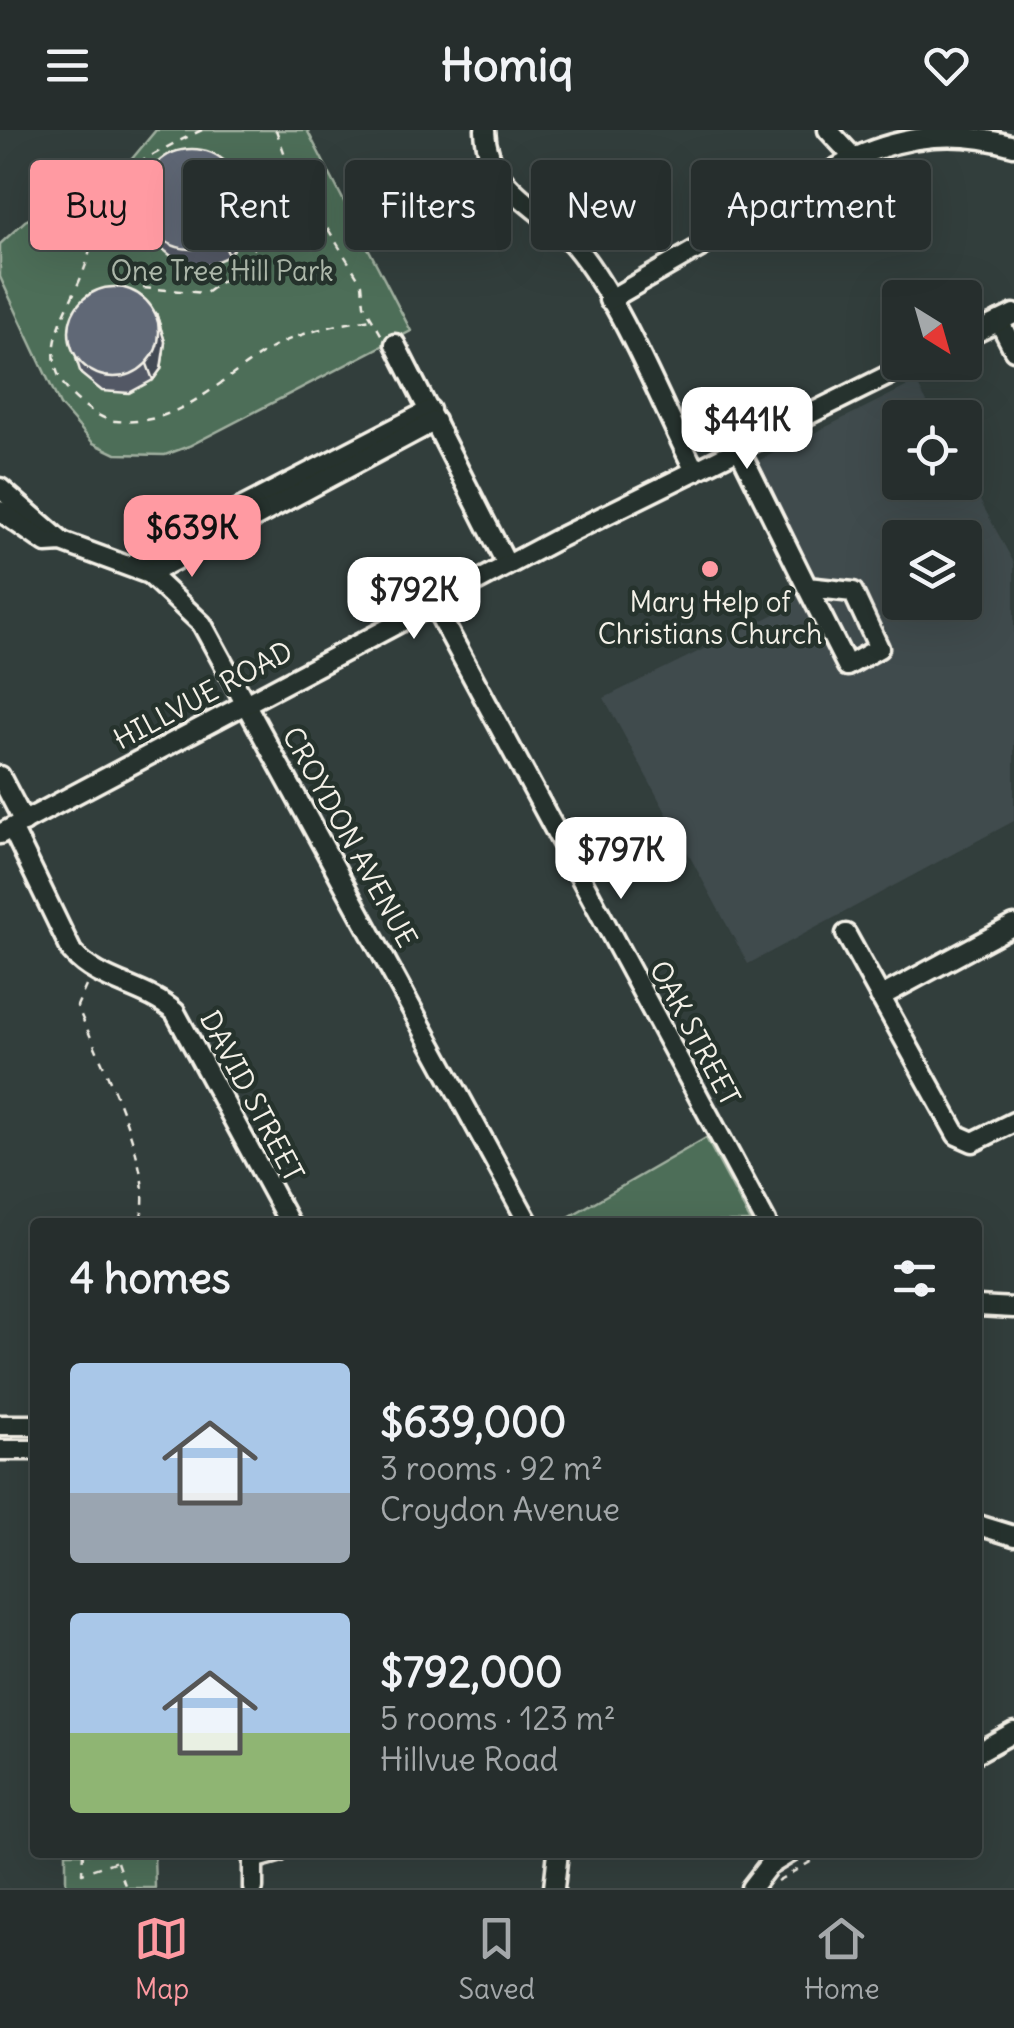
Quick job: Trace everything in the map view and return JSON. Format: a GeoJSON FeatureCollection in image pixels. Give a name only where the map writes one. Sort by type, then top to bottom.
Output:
{"type":"FeatureCollection","features":[{"type":"Feature","properties":{"kind":"street"},"geometry":{"type":"LineString","coordinates":[[484,130],[486,149],[498,179],[555,224],[592,270],[695,471]]}},
{"type":"Feature","properties":{"kind":"street"},"geometry":{"type":"LineString","coordinates":[[828,130],[854,158]]}},
{"type":"Feature","properties":{"kind":"street"},"geometry":{"type":"LineString","coordinates":[[609,300],[854,158],[896,140],[934,131],[968,131],[1014,146]]}},
{"type":"Feature","properties":{"kind":"street"},"geometry":{"type":"LineString","coordinates":[[982,329],[1006,317],[1014,350]]}},
{"type":"Feature","properties":{"kind":"street"},"geometry":{"type":"LineString","coordinates":[[395,344],[507,566]]}},
{"type":"Feature","properties":{"kind":"street","name":"HILLVUE ROAD"},"geometry":{"type":"LineString","coordinates":[[12,828],[507,566],[882,378]]}},
{"type":"Feature","properties":{"kind":"street"},"geometry":{"type":"LineString","coordinates":[[131,565],[433,416]]}},
{"type":"Feature","properties":{"kind":"street"},"geometry":{"type":"LineString","coordinates":[[149,574],[433,416]]}},
{"type":"Feature","properties":{"kind":"street"},"geometry":{"type":"LineString","coordinates":[[739,449],[807,587],[847,666],[879,648],[853,592],[807,587]]}},
{"type":"Feature","properties":{"kind":"street","name":"CROYDON AVENUE"},"geometry":{"type":"LineString","coordinates":[[0,488],[62,542]]}},
{"type":"Feature","properties":{"kind":"street","name":"CROYDON AVENUE"},"geometry":{"type":"LineString","coordinates":[[0,512],[46,543],[62,542],[149,574],[202,624],[526,1218]]}},
{"type":"Feature","properties":{"kind":"street","name":"OAK STREET"},"geometry":{"type":"LineString","coordinates":[[434,605],[764,1218]]}},
{"type":"Feature","properties":{"kind":"street","name":"DAVID STREET"},"geometry":{"type":"LineString","coordinates":[[0,776],[12,828],[72,952],[98,974],[162,1001],[175,1012],[287,1218]]}},
{"type":"Feature","properties":{"kind":"street"},"geometry":{"type":"LineString","coordinates":[[880,997],[1014,924]]}},
{"type":"Feature","properties":{"kind":"street"},"geometry":{"type":"LineString","coordinates":[[846,934],[956,1135],[974,1142],[1014,1122]]}},
{"type":"Feature","properties":{"kind":"street"},"geometry":{"type":"LineString","coordinates":[[982,1306],[1014,1308]]}},
{"type":"Feature","properties":{"kind":"street"},"geometry":{"type":"LineString","coordinates":[[0,1425],[30,1426]]}},
{"type":"Feature","properties":{"kind":"street"},"geometry":{"type":"LineString","coordinates":[[0,1450],[30,1450]]}},
{"type":"Feature","properties":{"kind":"street"},"geometry":{"type":"LineString","coordinates":[[982,1526],[1014,1536]]}},
{"type":"Feature","properties":{"kind":"street"},"geometry":{"type":"LineString","coordinates":[[982,1750],[1014,1732]]}},
{"type":"Feature","properties":{"kind":"street"},"geometry":{"type":"LineString","coordinates":[[253,1858],[253,1888]]}},
{"type":"Feature","properties":{"kind":"street"},"geometry":{"type":"LineString","coordinates":[[554,1888],[557,1858]]}},
{"type":"Feature","properties":{"kind":"street"},"geometry":{"type":"LineString","coordinates":[[751,1888],[768,1866],[781,1858]]}},
{"type":"Feature","properties":{"kind":"path"},"geometry":{"type":"LineString","coordinates":[[202,130],[114,182],[99,197],[91,214],[88,258],[58,320],[53,342],[58,374],[70,393],[112,421],[157,419],[214,390],[274,346],[342,323],[372,319]]}},
{"type":"Feature","properties":{"kind":"path"},"geometry":{"type":"LineString","coordinates":[[268,130],[278,138]]}},
{"type":"Feature","properties":{"kind":"path"},"geometry":{"type":"LineString","coordinates":[[276,130],[287,160]]}},
{"type":"Feature","properties":{"kind":"path"},"geometry":{"type":"LineString","coordinates":[[325,223],[362,284],[364,305],[384,341],[395,344]]}},
{"type":"Feature","properties":{"kind":"path"},"geometry":{"type":"LineString","coordinates":[[143,288],[184,295],[206,293],[240,268],[253,250]]}},
{"type":"Feature","properties":{"kind":"path"},"geometry":{"type":"LineString","coordinates":[[98,974],[82,990],[77,1006],[131,1130],[144,1209],[141,1218]]}},
{"type":"Feature","properties":{"kind":"path"},"geometry":{"type":"LineString","coordinates":[[82,1858],[82,1873],[117,1861],[126,1888]]}},
{"type":"Feature","properties":{"kind":"path"},"geometry":{"type":"LineString","coordinates":[[771,1888],[818,1858]]}},
{"type":"Feature","properties":{"kind":"shaded area"},"geometry":{"type":"Polygon","coordinates":[[[916,382],[926,400],[882,400],[882,500],[980,500],[1014,563],[1014,821],[748,964],[604,698],[785,609],[793,575],[740,470],[916,382]]]}},
{"type":"Feature","properties":{"kind":"green space","name":"One Tree Hill Park"},"geometry":{"type":"Polygon","coordinates":[[[156,130],[307,130],[323,160],[183,160],[183,250],[325,250],[325,165],[345,203],[345,250],[369,250],[411,331],[165,455],[116,454],[93,443],[60,405],[0,277],[0,244],[30,218],[30,250],[163,250],[163,160],[131,160],[156,130]]]}},
{"type":"Feature","properties":{"kind":"green space"},"geometry":{"type":"Polygon","coordinates":[[[706,1138],[749,1218],[567,1218],[706,1138]]]}},
{"type":"Feature","properties":{"kind":"green space"},"geometry":{"type":"Polygon","coordinates":[[[66,1858],[154,1858],[155,1888],[66,1888],[66,1858]]]}},
{"type":"Feature","properties":{"kind":"building"},"geometry":{"type":"Polygon","coordinates":[[[192,149],[223,160],[183,160],[183,248],[164,241],[161,160],[192,149]]]}},
{"type":"Feature","properties":{"kind":"building"},"geometry":{"type":"Polygon","coordinates":[[[114,287],[146,300],[159,332],[146,364],[114,377],[82,364],[69,332],[82,300],[114,287]]]}},
{"type":"Feature","properties":{"kind":"place","name":"Mary Help of Christians Church"},"geometry":{"type":"Point","coordinates":[710,569]}}]}
